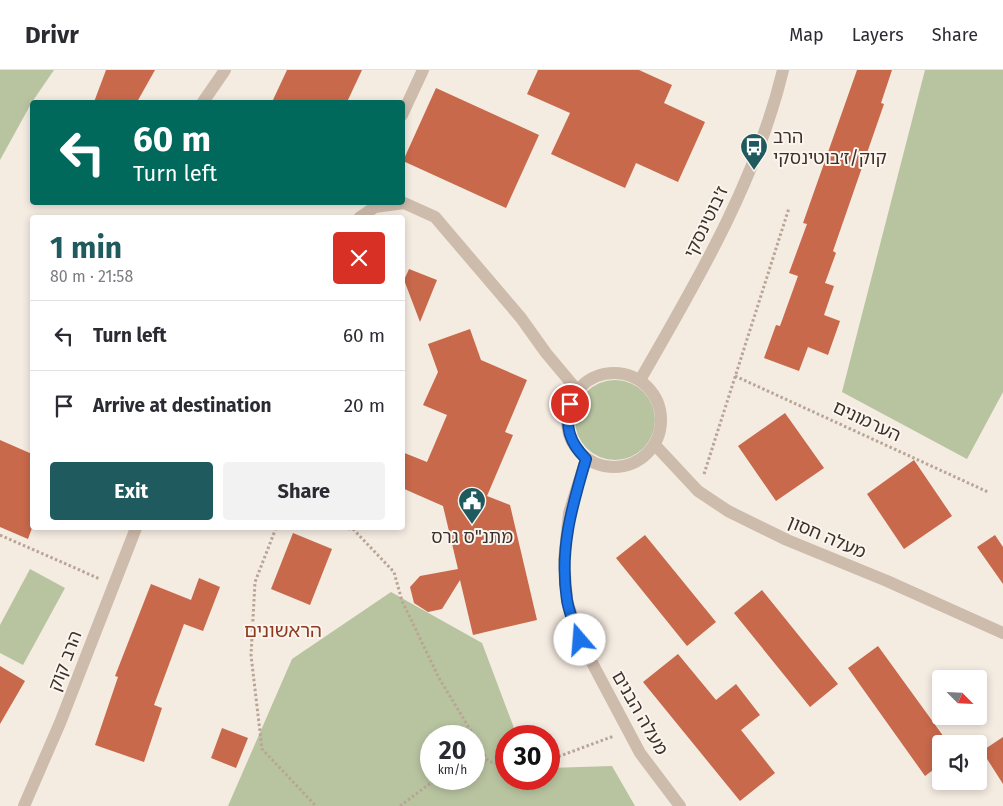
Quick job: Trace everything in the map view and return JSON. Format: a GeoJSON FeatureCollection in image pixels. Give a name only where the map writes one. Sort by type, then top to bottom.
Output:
{"type":"FeatureCollection","features":[{"type":"Feature","properties":{"kind":"street"},"geometry":{"type":"LineString","coordinates":[[204,100],[225,70]]}},
{"type":"Feature","properties":{"kind":"street"},"geometry":{"type":"LineString","coordinates":[[405,109],[423,70]]}},
{"type":"Feature","properties":{"kind":"street","name":"ז'בוטינסקי"},"geometry":{"type":"LineString","coordinates":[[640,380],[699,277],[751,170],[774,108],[783,70]]}},
{"type":"Feature","properties":{"kind":"street"},"geometry":{"type":"LineString","coordinates":[[405,204],[435,217],[521,318],[546,353],[577,390]]}},
{"type":"Feature","properties":{"kind":"street"},"geometry":{"type":"LineString","coordinates":[[363,215],[375,205]]}},
{"type":"Feature","properties":{"kind":"street"},"geometry":{"type":"LineString","coordinates":[[613,372],[627,374],[640,380],[651,390],[658,402],[662,416],[661,431],[655,445],[645,457],[631,465],[615,468],[600,466],[586,459],[575,448],[568,434],[568,411],[577,390],[588,381],[600,375],[613,372]]}},
{"type":"Feature","properties":{"kind":"street","name":"מעלה חסון"},"geometry":{"type":"LineString","coordinates":[[655,445],[698,491],[728,511],[787,540],[887,581],[1003,633]]}},
{"type":"Feature","properties":{"kind":"street","name":"מעלה הבנים"},"geometry":{"type":"LineString","coordinates":[[586,459],[569,513],[564,560],[567,601],[580,640],[640,753],[680,806]]}},
{"type":"Feature","properties":{"kind":"street","name":"הרב קוק"},"geometry":{"type":"LineString","coordinates":[[24,806],[135,530]]}},
{"type":"Feature","properties":{"kind":"path"},"geometry":{"type":"LineString","coordinates":[[698,491],[790,208]]}},
{"type":"Feature","properties":{"kind":"path","name":"הערמונים"},"geometry":{"type":"LineString","coordinates":[[735,376],[988,492]]}},
{"type":"Feature","properties":{"kind":"path"},"geometry":{"type":"LineString","coordinates":[[275,530],[255,582],[254,591],[251,655],[262,749],[316,806]]}},
{"type":"Feature","properties":{"kind":"path"},"geometry":{"type":"LineString","coordinates":[[354,530],[394,572],[402,601],[439,678],[467,725]]}},
{"type":"Feature","properties":{"kind":"path"},"geometry":{"type":"LineString","coordinates":[[0,535],[114,586]]}},
{"type":"Feature","properties":{"kind":"path"},"geometry":{"type":"LineString","coordinates":[[560,756],[628,731]]}},
{"type":"Feature","properties":{"kind":"path"},"geometry":{"type":"LineString","coordinates":[[485,756],[488,761]]}},
{"type":"Feature","properties":{"kind":"path"},"geometry":{"type":"LineString","coordinates":[[485,762],[495,763]]}},
{"type":"Feature","properties":{"kind":"path"},"geometry":{"type":"LineString","coordinates":[[400,806],[421,790]]}},
{"type":"Feature","properties":{"kind":"green space"},"geometry":{"type":"Polygon","coordinates":[[[0,70],[54,70],[33,100],[30,100],[30,106],[0,160],[0,70]]]}},
{"type":"Feature","properties":{"kind":"green space"},"geometry":{"type":"Polygon","coordinates":[[[925,70],[1003,70],[1003,392],[967,459],[842,392],[925,70]]]}},
{"type":"Feature","properties":{"kind":"green space"},"geometry":{"type":"Polygon","coordinates":[[[607,380],[623,380],[644,391],[655,412],[655,428],[644,449],[623,460],[607,460],[593,454],[581,442],[575,428],[575,412],[581,398],[593,386],[607,380]]]}},
{"type":"Feature","properties":{"kind":"green space"},"geometry":{"type":"Polygon","coordinates":[[[30,569],[65,588],[23,665],[0,653],[0,625],[30,569]]]}},
{"type":"Feature","properties":{"kind":"green space"},"geometry":{"type":"Polygon","coordinates":[[[391,592],[482,643],[513,725],[495,725],[495,790],[560,790],[560,768],[612,766],[635,806],[228,806],[292,659],[391,592]]]}},
{"type":"Feature","properties":{"kind":"building"},"geometry":{"type":"Polygon","coordinates":[[[106,70],[155,70],[138,100],[95,100],[106,70]]]}},
{"type":"Feature","properties":{"kind":"building"},"geometry":{"type":"Polygon","coordinates":[[[287,70],[362,70],[348,100],[273,100],[287,70]]]}},
{"type":"Feature","properties":{"kind":"building"},"geometry":{"type":"Polygon","coordinates":[[[538,70],[639,70],[672,85],[664,103],[705,122],[678,182],[636,163],[625,188],[551,154],[570,113],[527,94],[538,70]]]}},
{"type":"Feature","properties":{"kind":"building"},"geometry":{"type":"Polygon","coordinates":[[[857,70],[892,70],[881,103],[884,104],[833,251],[836,253],[825,283],[834,286],[824,315],[840,321],[828,355],[808,347],[799,371],[764,358],[776,325],[780,326],[798,276],[789,273],[807,224],[803,223],[857,70]]]}},
{"type":"Feature","properties":{"kind":"building"},"geometry":{"type":"Polygon","coordinates":[[[436,88],[539,135],[506,208],[405,162],[405,157],[436,88]]]}},
{"type":"Feature","properties":{"kind":"building"},"geometry":{"type":"Polygon","coordinates":[[[409,269],[437,280],[420,322],[405,283],[409,269]]]}},
{"type":"Feature","properties":{"kind":"building"},"geometry":{"type":"Polygon","coordinates":[[[470,329],[481,360],[527,380],[505,432],[513,435],[487,496],[510,505],[537,620],[473,635],[460,580],[442,609],[428,612],[414,603],[410,587],[420,576],[458,569],[443,506],[405,489],[405,453],[427,462],[447,415],[423,405],[438,372],[428,344],[470,329]]]}},
{"type":"Feature","properties":{"kind":"building"},"geometry":{"type":"Polygon","coordinates":[[[785,413],[824,468],[776,501],[738,446],[785,413]]]}},
{"type":"Feature","properties":{"kind":"building"},"geometry":{"type":"Polygon","coordinates":[[[0,440],[30,453],[31,530],[28,539],[0,527],[0,440]]]}},
{"type":"Feature","properties":{"kind":"building"},"geometry":{"type":"Polygon","coordinates":[[[914,460],[952,516],[904,549],[867,494],[914,460]]]}},
{"type":"Feature","properties":{"kind":"building"},"geometry":{"type":"Polygon","coordinates":[[[293,533],[332,549],[310,605],[271,589],[293,533]]]}},
{"type":"Feature","properties":{"kind":"building"},"geometry":{"type":"Polygon","coordinates":[[[645,535],[716,622],[687,646],[616,558],[645,535]]]}},
{"type":"Feature","properties":{"kind":"building"},"geometry":{"type":"Polygon","coordinates":[[[995,535],[1003,547],[1003,584],[977,547],[995,535]]]}},
{"type":"Feature","properties":{"kind":"building"},"geometry":{"type":"Polygon","coordinates":[[[199,578],[220,587],[203,631],[184,624],[154,705],[162,708],[144,762],[95,745],[118,677],[115,676],[151,584],[191,600],[199,578]]]}},
{"type":"Feature","properties":{"kind":"building"},"geometry":{"type":"Polygon","coordinates":[[[762,590],[838,684],[810,707],[734,613],[762,590]]]}},
{"type":"Feature","properties":{"kind":"building"},"geometry":{"type":"Polygon","coordinates":[[[878,646],[932,721],[932,725],[935,725],[942,735],[932,735],[932,771],[925,776],[848,668],[878,646]]]}},
{"type":"Feature","properties":{"kind":"building"},"geometry":{"type":"Polygon","coordinates":[[[678,654],[716,700],[736,684],[760,715],[741,730],[775,773],[740,801],[643,682],[678,654]]]}},
{"type":"Feature","properties":{"kind":"building"},"geometry":{"type":"Polygon","coordinates":[[[0,666],[25,681],[0,724],[0,666]]]}},
{"type":"Feature","properties":{"kind":"building"},"geometry":{"type":"Polygon","coordinates":[[[222,728],[248,738],[236,768],[211,758],[222,728]]]}},
{"type":"Feature","properties":{"kind":"building"},"geometry":{"type":"Polygon","coordinates":[[[1003,737],[1003,784],[987,759],[987,748],[1003,737]]]}},
{"type":"Feature","properties":{"kind":"place","name":"הרב קוק/ז׳בוטינסקי"},"geometry":{"type":"Point","coordinates":[754,171]}},
{"type":"Feature","properties":{"kind":"place","name":"מתנ\"ס גרס"},"geometry":{"type":"Point","coordinates":[472,525]}},
{"type":"Feature","properties":{"kind":"district","name":"הראשונים"},"geometry":{"type":"Point","coordinates":[283,630]}},
{"type":"Feature","properties":{"kind":"route"},"geometry":{"type":"LineString","coordinates":[[570,404],[566,418],[568,434],[575,448],[586,459],[569,513],[564,560],[567,601],[580,640]]}}]}
